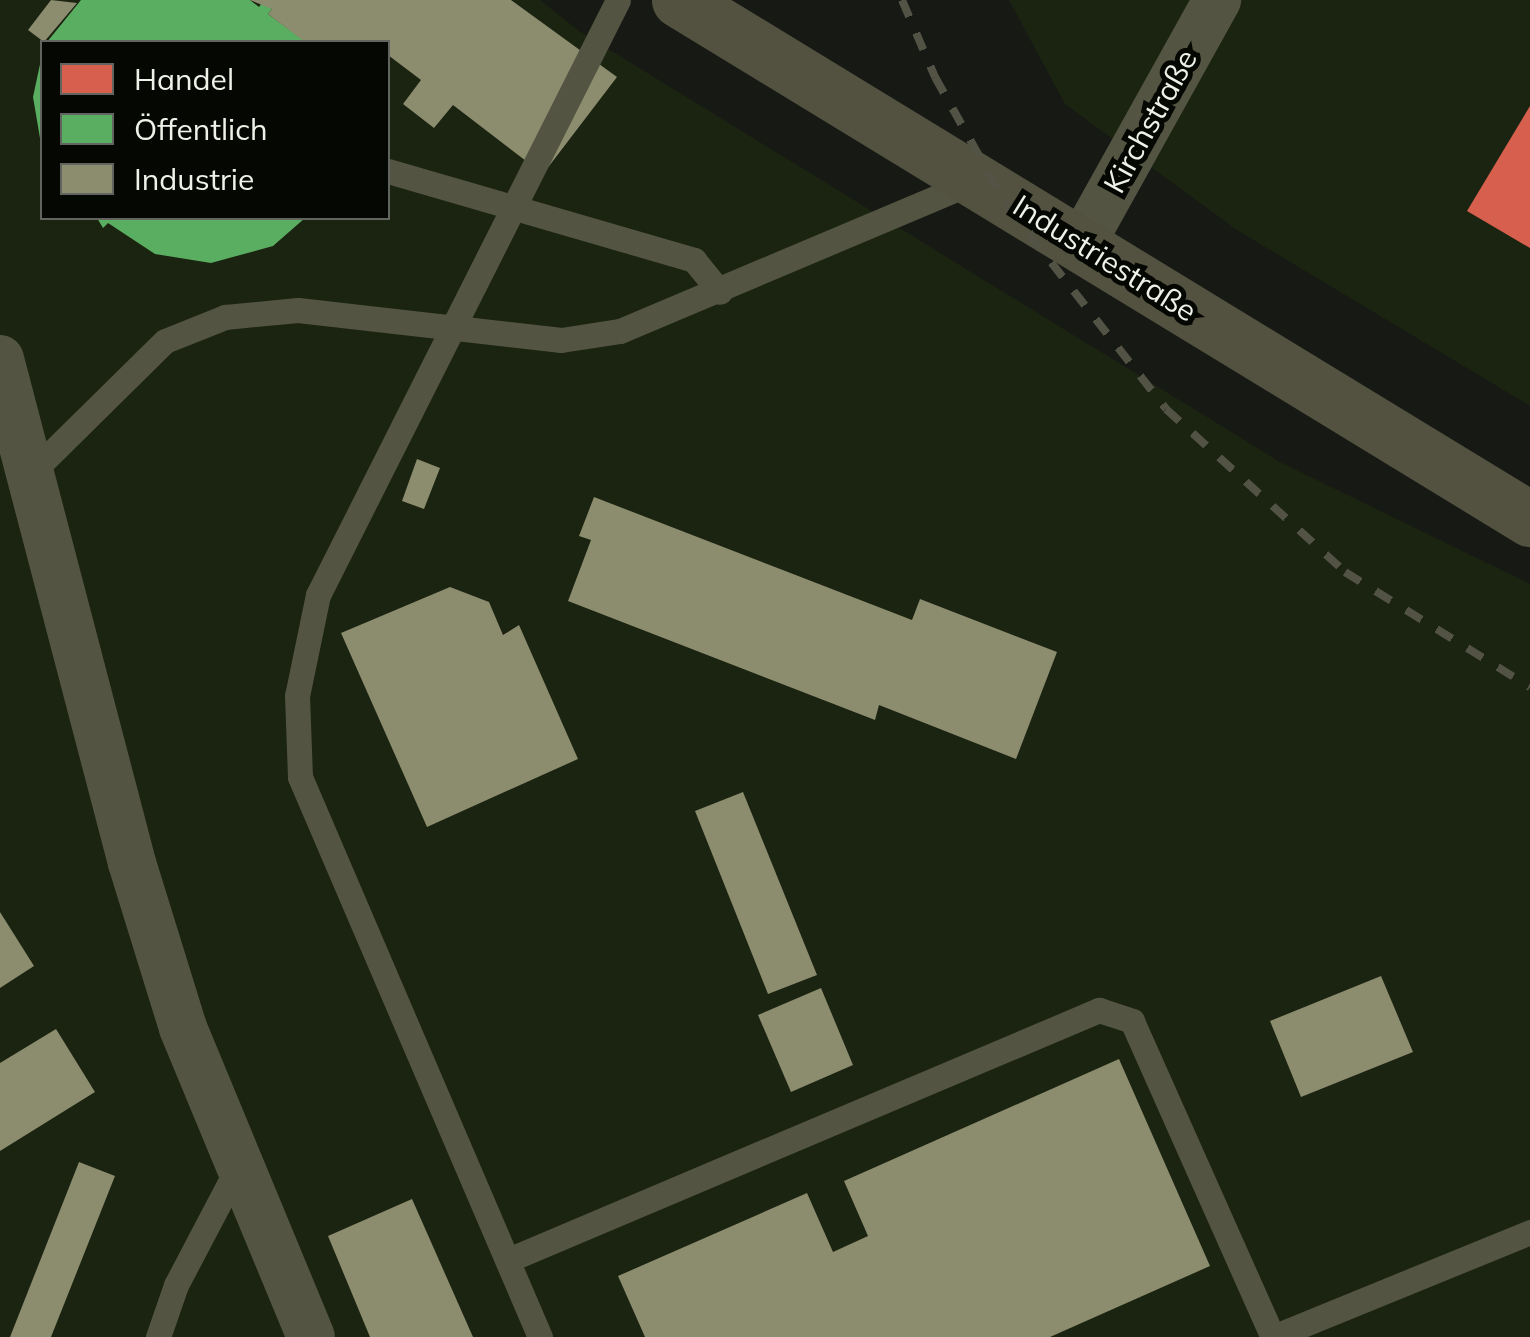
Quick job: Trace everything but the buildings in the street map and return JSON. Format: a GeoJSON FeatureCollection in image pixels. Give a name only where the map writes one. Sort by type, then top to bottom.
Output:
{"type":"FeatureCollection","features":[{"type":"Feature","properties":{"kind":"main road","name":"Industriestraße"},"geometry":{"type":"LineString","coordinates":[[679,0],[1083,242],[1401,446],[1530,520]]}},
{"type":"Feature","properties":{"kind":"street","name":"Kirchstraße"},"geometry":{"type":"LineString","coordinates":[[1083,242],[1217,0]]}},
{"type":"Feature","properties":{"kind":"street"},"geometry":{"type":"LineString","coordinates":[[0,359],[132,864],[183,1028],[311,1337]]}},
{"type":"Feature","properties":{"kind":"lane"},"geometry":{"type":"LineString","coordinates":[[540,1337],[300,777],[297,696],[318,594],[404,417],[618,0]]}},
{"type":"Feature","properties":{"kind":"lane"},"geometry":{"type":"LineString","coordinates":[[390,173],[694,260],[720,292]]}},
{"type":"Feature","properties":{"kind":"lane"},"geometry":{"type":"LineString","coordinates":[[28,476],[165,341],[225,317],[298,310],[561,340],[620,332],[977,180]]}},
{"type":"Feature","properties":{"kind":"lane"},"geometry":{"type":"LineString","coordinates":[[508,1260],[1099,1010],[1132,1021],[1273,1337],[1530,1232]]}},
{"type":"Feature","properties":{"kind":"lane"},"geometry":{"type":"LineString","coordinates":[[158,1337],[176,1286],[239,1165]]}},
{"type":"Feature","properties":{"kind":"shaded area"},"geometry":{"type":"Polygon","coordinates":[[[0,0],[540,0],[579,31],[1280,462],[1530,584],[1530,1337],[0,1337],[0,0]]]}},
{"type":"Feature","properties":{"kind":"shaded area"},"geometry":{"type":"Polygon","coordinates":[[[1009,0],[1530,0],[1530,406],[1237,230],[1065,104],[1009,0]]]}},
{"type":"Feature","properties":{"kind":"railway"},"geometry":{"type":"LineString","coordinates":[[902,0],[935,77],[1007,206],[1166,409],[1345,572],[1530,687]]}}]}
